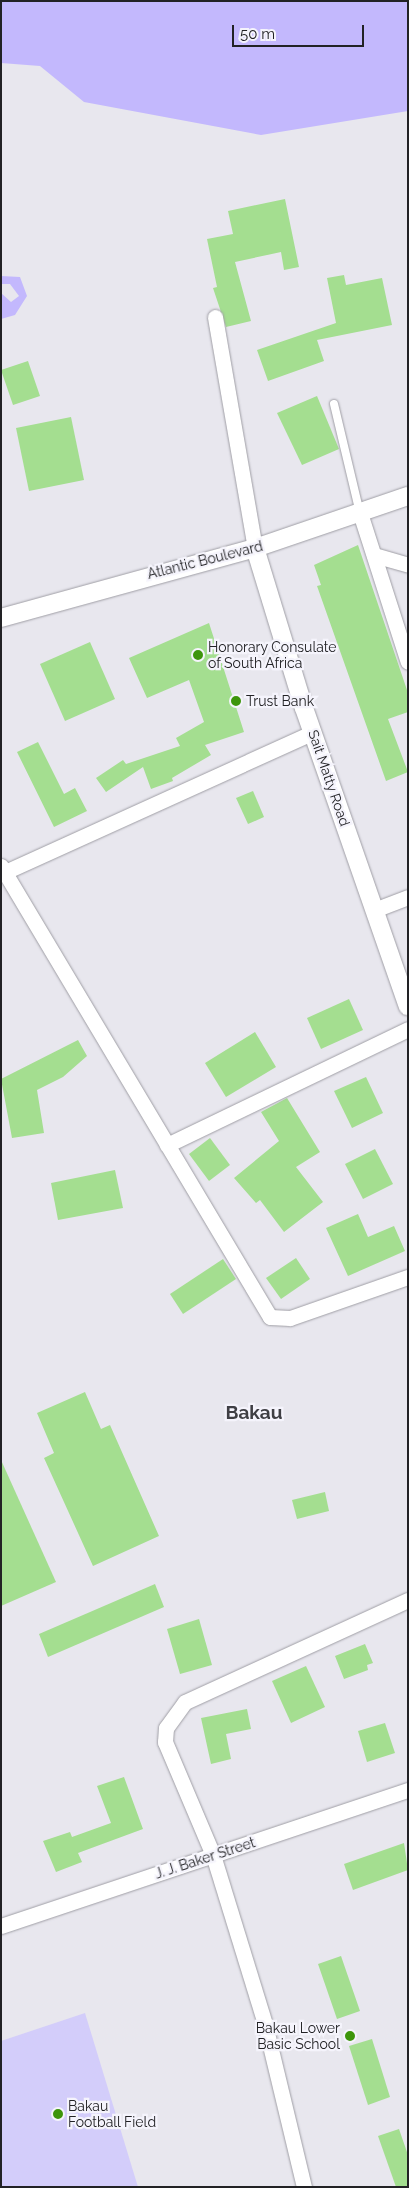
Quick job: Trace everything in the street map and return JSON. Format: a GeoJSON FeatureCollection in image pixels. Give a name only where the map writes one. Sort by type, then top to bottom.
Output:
{"type":"FeatureCollection","features":[{"type":"Feature","properties":{"kind":"street"},"geometry":{"type":"LineString","coordinates":[[215,317],[255,548]]}},
{"type":"Feature","properties":{"kind":"street","name":"Atlantic Boulevard"},"geometry":{"type":"LineString","coordinates":[[1,618],[255,548],[361,516],[408,496]]}},
{"type":"Feature","properties":{"kind":"street"},"geometry":{"type":"LineString","coordinates":[[361,516],[408,662]]}},
{"type":"Feature","properties":{"kind":"street","name":"Sait Matty Road"},"geometry":{"type":"LineString","coordinates":[[255,548],[313,732],[408,1006]]}},
{"type":"Feature","properties":{"kind":"street"},"geometry":{"type":"LineString","coordinates":[[374,555],[408,565]]}},
{"type":"Feature","properties":{"kind":"street"},"geometry":{"type":"LineString","coordinates":[[313,732],[3,870],[270,1317],[290,1318],[408,1277]]}},
{"type":"Feature","properties":{"kind":"street"},"geometry":{"type":"LineString","coordinates":[[374,910],[408,897]]}},
{"type":"Feature","properties":{"kind":"street"},"geometry":{"type":"LineString","coordinates":[[167,1145],[408,1029]]}},
{"type":"Feature","properties":{"kind":"street"},"geometry":{"type":"LineString","coordinates":[[304,2187],[265,2024],[213,1855],[165,1742],[172,1714],[185,1702],[408,1600]]}},
{"type":"Feature","properties":{"kind":"street","name":"J. J. Baker Street"},"geometry":{"type":"LineString","coordinates":[[1,1926],[408,1790]]}},
{"type":"Feature","properties":{"kind":"lane"},"geometry":{"type":"LineString","coordinates":[[334,404],[361,516]]}},
{"type":"Feature","properties":{"kind":"shaded area"},"geometry":{"type":"Polygon","coordinates":[[[1,1],[408,1],[408,111],[261,135],[84,102],[40,66],[1,63],[1,1]]]}},
{"type":"Feature","properties":{"kind":"shaded area"},"geometry":{"type":"Polygon","coordinates":[[[1,276],[20,277],[27,296],[15,315],[1,319],[1,293],[11,302],[19,296],[10,284],[1,284],[1,276]]]}},
{"type":"Feature","properties":{"kind":"shaded area","name":"Bakau Football Field"},"geometry":{"type":"Polygon","coordinates":[[[85,2013],[138,2187],[1,2187],[1,2041],[85,2013]]]}},
{"type":"Feature","properties":{"kind":"building"},"geometry":{"type":"Polygon","coordinates":[[[285,199],[299,267],[284,270],[281,252],[235,262],[251,321],[226,327],[213,288],[217,287],[207,239],[233,234],[228,211],[285,199]]]}},
{"type":"Feature","properties":{"kind":"building"},"geometry":{"type":"Polygon","coordinates":[[[344,275],[346,285],[382,278],[392,325],[317,340],[324,361],[268,381],[257,350],[336,323],[327,278],[344,275]]]}},
{"type":"Feature","properties":{"kind":"building"},"geometry":{"type":"Polygon","coordinates":[[[28,361],[40,396],[13,405],[1,370],[28,361]]]}},
{"type":"Feature","properties":{"kind":"building"},"geometry":{"type":"Polygon","coordinates":[[[317,396],[339,449],[302,465],[277,413],[317,396]]]}},
{"type":"Feature","properties":{"kind":"building"},"geometry":{"type":"Polygon","coordinates":[[[71,417],[84,480],[29,491],[16,428],[71,417]]]}},
{"type":"Feature","properties":{"kind":"building"},"geometry":{"type":"Polygon","coordinates":[[[358,545],[408,693],[408,712],[388,719],[408,772],[386,781],[317,586],[321,585],[314,565],[358,545]]]}},
{"type":"Feature","properties":{"kind":"building"},"geometry":{"type":"Polygon","coordinates":[[[209,623],[244,732],[205,745],[211,755],[172,778],[173,781],[151,789],[143,767],[106,792],[96,778],[123,760],[126,764],[180,746],[176,738],[204,722],[189,680],[147,698],[129,658],[209,623]]]}},
{"type":"Feature","properties":{"kind":"building"},"geometry":{"type":"Polygon","coordinates":[[[90,642],[115,699],[65,721],[40,664],[90,642]]]}},
{"type":"Feature","properties":{"kind":"building"},"geometry":{"type":"Polygon","coordinates":[[[38,742],[64,794],[75,788],[87,811],[54,827],[17,752],[38,742]]]}},
{"type":"Feature","properties":{"kind":"building"},"geometry":{"type":"Polygon","coordinates":[[[253,791],[264,817],[248,824],[236,798],[253,791]]]}},
{"type":"Feature","properties":{"kind":"building"},"geometry":{"type":"Polygon","coordinates":[[[349,999],[363,1030],[321,1049],[307,1018],[349,999]]]}},
{"type":"Feature","properties":{"kind":"building"},"geometry":{"type":"Polygon","coordinates":[[[255,1032],[276,1067],[226,1097],[205,1063],[255,1032]]]}},
{"type":"Feature","properties":{"kind":"building"},"geometry":{"type":"Polygon","coordinates":[[[78,1040],[87,1056],[63,1077],[37,1090],[44,1133],[12,1138],[1,1079],[78,1040]]]}},
{"type":"Feature","properties":{"kind":"building"},"geometry":{"type":"Polygon","coordinates":[[[366,1077],[383,1113],[352,1128],[334,1091],[366,1077]]]}},
{"type":"Feature","properties":{"kind":"building"},"geometry":{"type":"Polygon","coordinates":[[[287,1098],[320,1152],[296,1167],[323,1202],[284,1232],[260,1200],[256,1203],[234,1178],[279,1141],[261,1112],[287,1098]]]}},
{"type":"Feature","properties":{"kind":"building"},"geometry":{"type":"Polygon","coordinates":[[[210,1138],[230,1165],[209,1181],[189,1154],[210,1138]]]}},
{"type":"Feature","properties":{"kind":"building"},"geometry":{"type":"Polygon","coordinates":[[[375,1149],[393,1184],[363,1199],[345,1164],[375,1149]]]}},
{"type":"Feature","properties":{"kind":"building"},"geometry":{"type":"Polygon","coordinates":[[[115,1170],[123,1208],[58,1220],[51,1183],[115,1170]]]}},
{"type":"Feature","properties":{"kind":"building"},"geometry":{"type":"Polygon","coordinates":[[[358,1214],[368,1237],[394,1226],[405,1251],[348,1276],[326,1228],[358,1214]]]}},
{"type":"Feature","properties":{"kind":"building"},"geometry":{"type":"Polygon","coordinates":[[[296,1258],[310,1279],[281,1299],[266,1278],[296,1258]]]}},
{"type":"Feature","properties":{"kind":"building"},"geometry":{"type":"Polygon","coordinates":[[[223,1259],[236,1279],[183,1314],[170,1294],[223,1259]]]}},
{"type":"Feature","properties":{"kind":"building"},"geometry":{"type":"Polygon","coordinates":[[[85,1392],[101,1429],[110,1425],[159,1536],[93,1566],[44,1458],[54,1453],[37,1413],[85,1392]]]}},
{"type":"Feature","properties":{"kind":"building"},"geometry":{"type":"Polygon","coordinates":[[[1,1460],[56,1582],[1,1606],[1,1460]]]}},
{"type":"Feature","properties":{"kind":"building"},"geometry":{"type":"Polygon","coordinates":[[[325,1492],[329,1511],[297,1519],[292,1500],[325,1492]]]}},
{"type":"Feature","properties":{"kind":"building"},"geometry":{"type":"Polygon","coordinates":[[[155,1584],[164,1607],[48,1657],[39,1634],[155,1584]]]}},
{"type":"Feature","properties":{"kind":"building"},"geometry":{"type":"Polygon","coordinates":[[[199,1619],[212,1665],[180,1674],[167,1629],[199,1619]]]}},
{"type":"Feature","properties":{"kind":"building"},"geometry":{"type":"Polygon","coordinates":[[[365,1644],[373,1663],[367,1665],[368,1670],[344,1679],[335,1656],[365,1644]]]}},
{"type":"Feature","properties":{"kind":"building"},"geometry":{"type":"Polygon","coordinates":[[[306,1666],[325,1707],[291,1723],[272,1681],[306,1666]]]}},
{"type":"Feature","properties":{"kind":"building"},"geometry":{"type":"Polygon","coordinates":[[[247,1709],[251,1729],[226,1734],[231,1759],[211,1764],[201,1718],[247,1709]]]}},
{"type":"Feature","properties":{"kind":"building"},"geometry":{"type":"Polygon","coordinates":[[[385,1723],[395,1753],[367,1762],[358,1731],[385,1723]]]}},
{"type":"Feature","properties":{"kind":"building"},"geometry":{"type":"Polygon","coordinates":[[[124,1777],[143,1829],[78,1853],[82,1862],[56,1872],[43,1841],[70,1832],[72,1837],[111,1823],[97,1786],[124,1777]]]}},
{"type":"Feature","properties":{"kind":"building"},"geometry":{"type":"Polygon","coordinates":[[[404,1843],[408,1870],[353,1890],[344,1864],[404,1843]]]}},
{"type":"Feature","properties":{"kind":"building"},"geometry":{"type":"Polygon","coordinates":[[[341,1956],[360,2011],[337,2019],[318,1964],[341,1956]]]}},
{"type":"Feature","properties":{"kind":"building"},"geometry":{"type":"Polygon","coordinates":[[[372,2039],[390,2097],[368,2105],[349,2046],[372,2039]]]}},
{"type":"Feature","properties":{"kind":"building"},"geometry":{"type":"Polygon","coordinates":[[[399,2129],[408,2155],[408,2187],[396,2187],[378,2136],[399,2129]]]}},
{"type":"Feature","properties":{"kind":"place","name":"Honorary Consulate of South Africa"},"geometry":{"type":"Point","coordinates":[198,655]}},
{"type":"Feature","properties":{"kind":"place","name":"Trust Bank"},"geometry":{"type":"Point","coordinates":[236,701]}},
{"type":"Feature","properties":{"kind":"place","name":"Bakau Lower Basic School"},"geometry":{"type":"Point","coordinates":[350,2036]}},
{"type":"Feature","properties":{"kind":"place","name":"Bakau Football Field"},"geometry":{"type":"Point","coordinates":[58,2114]}},
{"type":"Feature","properties":{"kind":"district","name":"Bakau"},"geometry":{"type":"Point","coordinates":[254,1413]}}]}
